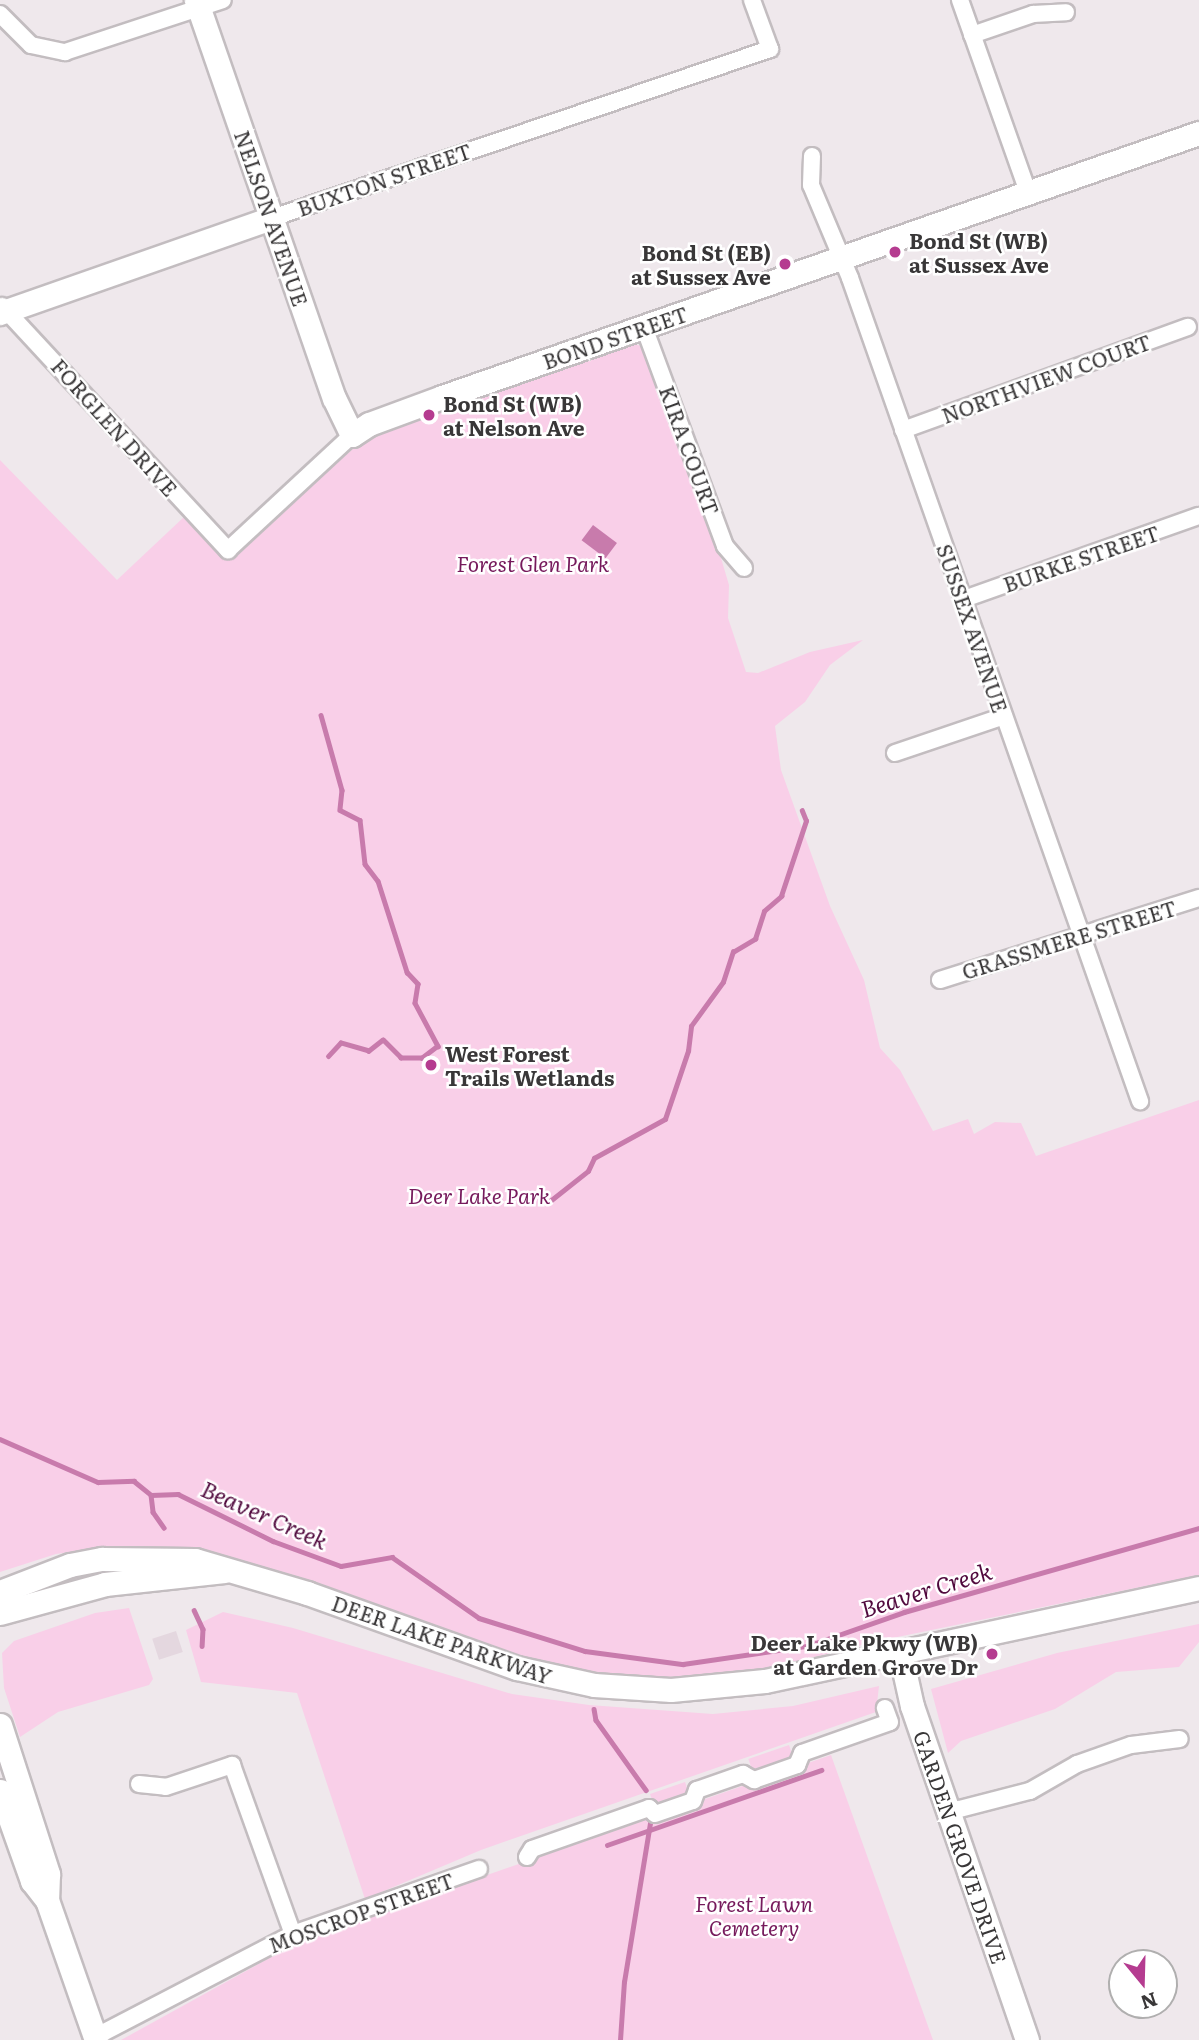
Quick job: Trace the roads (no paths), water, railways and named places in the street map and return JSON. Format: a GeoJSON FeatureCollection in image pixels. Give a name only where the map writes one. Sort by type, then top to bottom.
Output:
{"type":"FeatureCollection","features":[{"type":"Feature","properties":{"kind":"street"},"geometry":{"type":"LineString","coordinates":[[0,14],[31,45],[65,52],[197,4],[223,0]]}},
{"type":"Feature","properties":{"kind":"street","name":"BUXTON STREET"},"geometry":{"type":"LineString","coordinates":[[2,309],[770,49],[752,0]]}},
{"type":"Feature","properties":{"kind":"street"},"geometry":{"type":"LineString","coordinates":[[960,0],[1028,192]]}},
{"type":"Feature","properties":{"kind":"street","name":"NELSON AVENUE"},"geometry":{"type":"LineString","coordinates":[[197,4],[334,398],[352,435]]}},
{"type":"Feature","properties":{"kind":"street"},"geometry":{"type":"LineString","coordinates":[[972,35],[1033,14],[1066,12]]}},
{"type":"Feature","properties":{"kind":"street","name":"BOND STREET"},"geometry":{"type":"LineString","coordinates":[[228,550],[352,435],[393,415],[1199,133]]}},
{"type":"Feature","properties":{"kind":"street","name":"SUSSEX AVENUE"},"geometry":{"type":"LineString","coordinates":[[812,156],[811,185],[964,599],[1140,1101]]}},
{"type":"Feature","properties":{"kind":"street","name":"FORGLEN DRIVE"},"geometry":{"type":"LineString","coordinates":[[2,309],[228,550]]}},
{"type":"Feature","properties":{"kind":"street","name":"KIRA COURT"},"geometry":{"type":"LineString","coordinates":[[645,327],[725,546],[744,568]]}},
{"type":"Feature","properties":{"kind":"street","name":"NORTHVIEW COURT"},"geometry":{"type":"LineString","coordinates":[[903,430],[1188,327]]}},
{"type":"Feature","properties":{"kind":"street","name":"BURKE STREET"},"geometry":{"type":"LineString","coordinates":[[964,599],[1199,516]]}},
{"type":"Feature","properties":{"kind":"street"},"geometry":{"type":"LineString","coordinates":[[895,752],[1004,716]]}},
{"type":"Feature","properties":{"kind":"street","name":"GRASSMERE STREET"},"geometry":{"type":"LineString","coordinates":[[940,979],[1199,898]]}},
{"type":"Feature","properties":{"kind":"street","name":"DEER LAKE PARKWAY"},"geometry":{"type":"LineString","coordinates":[[4,1598],[136,1579],[224,1571],[307,1593],[517,1668],[594,1685],[671,1690],[719,1687],[900,1652],[1199,1588]]}},
{"type":"Feature","properties":{"kind":"street"},"geometry":{"type":"LineString","coordinates":[[0,1631],[4,1598]]}},
{"type":"Feature","properties":{"kind":"street","name":"GARDEN GROVE DRIVE"},"geometry":{"type":"LineString","coordinates":[[900,1652],[912,1706],[1027,2040]]}},
{"type":"Feature","properties":{"kind":"street"},"geometry":{"type":"LineString","coordinates":[[527,1857],[532,1849],[649,1808],[655,1814],[693,1801],[698,1790],[743,1774],[754,1780],[797,1765],[802,1753],[887,1715]]}},
{"type":"Feature","properties":{"kind":"street"},"geometry":{"type":"LineString","coordinates":[[0,1725],[48,1874],[47,1900]]}},
{"type":"Feature","properties":{"kind":"street"},"geometry":{"type":"LineString","coordinates":[[948,1812],[1030,1791],[1077,1764],[1130,1745],[1180,1739]]}},
{"type":"Feature","properties":{"kind":"street"},"geometry":{"type":"LineString","coordinates":[[139,1784],[166,1787],[232,1765],[293,1934]]}},
{"type":"Feature","properties":{"kind":"street"},"geometry":{"type":"LineString","coordinates":[[0,1791],[32,1881],[47,1900],[93,2039]]}},
{"type":"Feature","properties":{"kind":"street","name":"MOSCROP STREET"},"geometry":{"type":"LineString","coordinates":[[93,2039],[293,1934],[479,1869]]}},
{"type":"Feature","properties":{"kind":"waterway"},"geometry":{"type":"LineString","coordinates":[[321,715],[342,790],[340,810],[360,820],[365,864],[378,881],[407,972],[418,984],[415,1003],[438,1046],[422,1058],[401,1058],[383,1040],[369,1051],[341,1043],[329,1056]]}},
{"type":"Feature","properties":{"kind":"waterway"},"geometry":{"type":"LineString","coordinates":[[550,1201],[588,1171],[594,1158],[665,1119],[688,1051],[691,1026],[723,982],[733,952],[755,939],[764,911],[781,896],[806,821],[802,811]]}},
{"type":"Feature","properties":{"kind":"waterway","name":"Beaver Creek"},"geometry":{"type":"LineString","coordinates":[[0,1439],[98,1482],[134,1481],[151,1495],[178,1494],[273,1541],[341,1566],[392,1557],[479,1618],[585,1651],[683,1664],[807,1646],[904,1612],[1199,1528]]}},
{"type":"Feature","properties":{"kind":"waterway"},"geometry":{"type":"LineString","coordinates":[[151,1495],[153,1512],[164,1528]]}},
{"type":"Feature","properties":{"kind":"waterway"},"geometry":{"type":"LineString","coordinates":[[194,1610],[203,1629],[202,1646]]}},
{"type":"Feature","properties":{"kind":"waterway"},"geometry":{"type":"LineString","coordinates":[[594,1709],[596,1720],[646,1790]]}},
{"type":"Feature","properties":{"kind":"waterway"},"geometry":{"type":"LineString","coordinates":[[607,1845],[821,1770]]}},
{"type":"Feature","properties":{"kind":"waterway"},"geometry":{"type":"LineString","coordinates":[[620,2040],[624,1982],[650,1823]]}},
{"type":"Feature","properties":{"kind":"place","name":"Bond St (WB) at Sussex Ave"},"geometry":{"type":"Point","coordinates":[895,252]}},
{"type":"Feature","properties":{"kind":"place","name":"Bond St (EB) at Sussex Ave"},"geometry":{"type":"Point","coordinates":[785,264]}},
{"type":"Feature","properties":{"kind":"place","name":"Bond St (WB) at Nelson Ave"},"geometry":{"type":"Point","coordinates":[429,415]}},
{"type":"Feature","properties":{"kind":"place","name":"West Forest Trails Wetlands"},"geometry":{"type":"Point","coordinates":[431,1065]}},
{"type":"Feature","properties":{"kind":"place","name":"Deer Lake Pkwy (WB) at Garden Grove Dr"},"geometry":{"type":"Point","coordinates":[992,1654]}},
{"type":"Feature","properties":{"kind":"park label","name":"Forest Glen Park"},"geometry":{"type":"Point","coordinates":[533,563]}},
{"type":"Feature","properties":{"kind":"park label","name":"Deer Lake Park"},"geometry":{"type":"Point","coordinates":[479,1195]}},
{"type":"Feature","properties":{"kind":"park label","name":"Forest Lawn Cemetery"},"geometry":{"type":"Point","coordinates":[754,1915]}}]}
